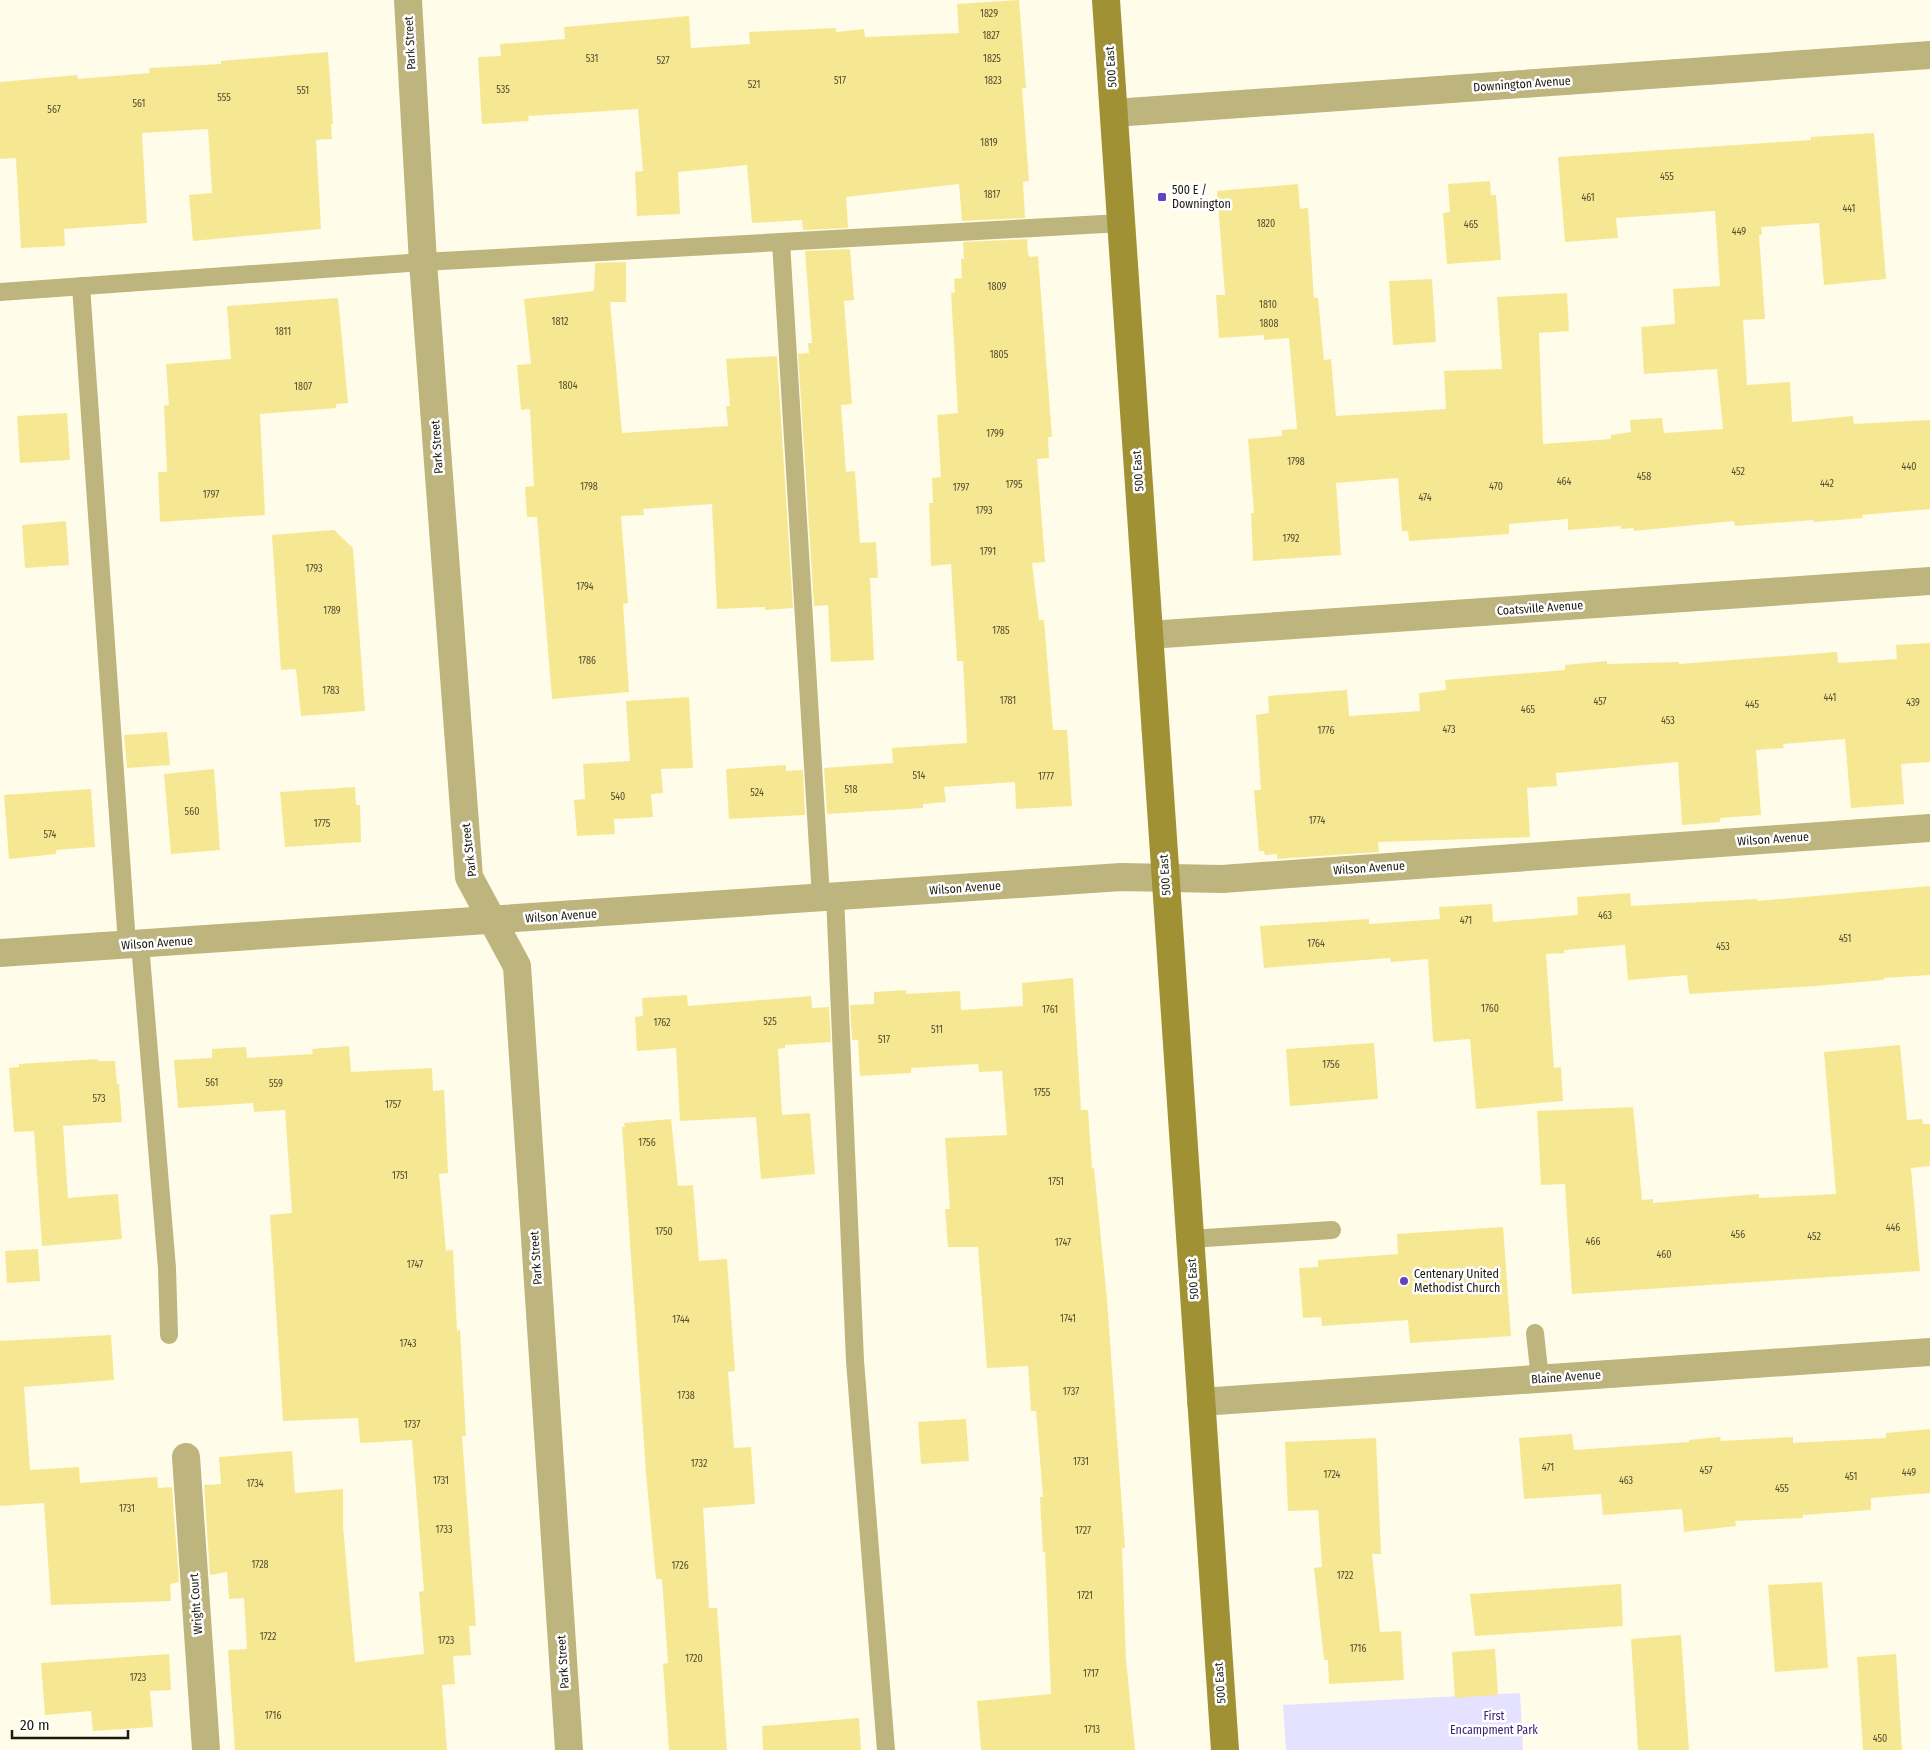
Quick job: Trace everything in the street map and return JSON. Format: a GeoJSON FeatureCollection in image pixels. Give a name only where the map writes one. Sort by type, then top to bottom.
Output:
{"type":"FeatureCollection","features":[{"type":"Feature","properties":{"kind":"street","name":"Park Street"},"geometry":{"type":"LineString","coordinates":[[408,0],[423,262],[469,877],[517,966],[569,1750]]}},
{"type":"Feature","properties":{"kind":"street","name":"500 East"},"geometry":{"type":"LineString","coordinates":[[1106,0],[1225,1750]]}},
{"type":"Feature","properties":{"kind":"street","name":"Downington Avenue"},"geometry":{"type":"LineString","coordinates":[[1114,113],[1930,55]]}},
{"type":"Feature","properties":{"kind":"street","name":"Coatsville Avenue"},"geometry":{"type":"LineString","coordinates":[[1149,635],[1930,581]]}},
{"type":"Feature","properties":{"kind":"street","name":"Wilson Avenue"},"geometry":{"type":"LineString","coordinates":[[0,953],[1121,878],[1222,879],[1930,828]]}},
{"type":"Feature","properties":{"kind":"street","name":"Blaine Avenue"},"geometry":{"type":"LineString","coordinates":[[1201,1402],[1930,1352]]}},
{"type":"Feature","properties":{"kind":"street","name":"Wright Court"},"geometry":{"type":"LineString","coordinates":[[186,1457],[206,1750]]}},
{"type":"Feature","properties":{"kind":"lane"},"geometry":{"type":"LineString","coordinates":[[0,292],[423,262],[1121,223]]}},
{"type":"Feature","properties":{"kind":"lane"},"geometry":{"type":"LineString","coordinates":[[781,242],[828,897],[855,1362],[886,1750]]}},
{"type":"Feature","properties":{"kind":"lane"},"geometry":{"type":"LineString","coordinates":[[81,286],[133,944],[167,1268],[169,1335]]}},
{"type":"Feature","properties":{"kind":"lane"},"geometry":{"type":"LineString","coordinates":[[1190,1239],[1332,1230]]}},
{"type":"Feature","properties":{"kind":"lane"},"geometry":{"type":"LineString","coordinates":[[1535,1333],[1540,1379]]}},
{"type":"Feature","properties":{"kind":"green space","name":"First Encampment Park"},"geometry":{"type":"Polygon","coordinates":[[[1520,1693],[1523,1750],[1286,1750],[1283,1705],[1520,1693]]]}},
{"type":"Feature","properties":{"kind":"building"},"geometry":{"type":"Polygon","coordinates":[[[1019,0],[1026,88],[1022,88],[1029,181],[1023,182],[1025,218],[962,221],[959,184],[846,197],[848,228],[803,230],[802,220],[752,223],[747,165],[678,172],[680,214],[637,216],[635,172],[643,171],[638,109],[528,116],[529,121],[482,124],[478,57],[501,56],[500,44],[565,39],[564,27],[689,16],[691,48],[750,44],[749,32],[836,28],[836,32],[864,29],[865,37],[959,33],[957,4],[1019,0]]]}},
{"type":"Feature","properties":{"kind":"building"},"geometry":{"type":"Polygon","coordinates":[[[328,52],[333,124],[331,124],[332,139],[316,140],[321,229],[193,241],[189,195],[212,193],[208,129],[142,133],[147,223],[64,229],[65,246],[21,248],[16,158],[0,159],[0,82],[77,75],[78,79],[150,73],[149,68],[221,64],[221,61],[328,52]]]}},
{"type":"Feature","properties":{"kind":"building"},"geometry":{"type":"Polygon","coordinates":[[[1874,133],[1886,279],[1824,285],[1819,223],[1761,227],[1762,235],[1759,235],[1765,319],[1743,320],[1747,385],[1790,382],[1792,422],[1853,416],[1854,424],[1930,420],[1930,509],[1862,515],[1863,518],[1814,522],[1813,520],[1735,526],[1734,521],[1634,531],[1634,528],[1621,529],[1621,526],[1568,530],[1568,519],[1509,524],[1509,534],[1409,541],[1408,531],[1402,531],[1398,478],[1336,483],[1341,555],[1253,561],[1251,513],[1254,513],[1248,439],[1282,436],[1282,430],[1297,429],[1289,338],[1264,340],[1264,335],[1219,338],[1216,295],[1225,295],[1217,191],[1298,184],[1300,209],[1308,208],[1314,298],[1318,298],[1324,360],[1331,359],[1336,416],[1446,409],[1444,371],[1502,369],[1497,297],[1567,293],[1569,331],[1539,333],[1543,444],[1611,439],[1611,435],[1631,432],[1630,420],[1662,418],[1664,433],[1723,429],[1717,369],[1644,374],[1641,327],[1675,324],[1673,289],[1720,286],[1715,211],[1616,218],[1618,238],[1565,242],[1558,157],[1811,140],[1811,137],[1874,133]]]}},
{"type":"Feature","properties":{"kind":"building"},"geometry":{"type":"Polygon","coordinates":[[[1490,181],[1491,195],[1496,195],[1501,260],[1447,264],[1443,213],[1450,212],[1448,184],[1490,181]]]}},
{"type":"Feature","properties":{"kind":"building"},"geometry":{"type":"Polygon","coordinates":[[[1027,239],[1028,254],[1030,257],[1038,256],[1052,437],[1048,437],[1049,458],[1037,459],[1045,562],[1032,563],[1039,620],[1044,620],[1053,730],[1067,730],[1072,806],[1016,809],[1015,782],[944,787],[946,802],[923,804],[923,808],[827,814],[824,768],[893,763],[892,748],[967,743],[963,661],[957,661],[951,564],[931,566],[929,503],[933,503],[932,478],[941,477],[937,415],[958,413],[951,293],[955,292],[954,279],[962,278],[961,259],[964,259],[963,242],[1027,239]]]}},
{"type":"Feature","properties":{"kind":"building"},"geometry":{"type":"Polygon","coordinates":[[[850,249],[854,300],[844,301],[852,404],[841,405],[846,472],[855,471],[860,543],[876,542],[878,578],[870,578],[874,660],[831,662],[828,605],[814,606],[798,354],[809,353],[808,343],[812,343],[805,251],[850,249]]]}},
{"type":"Feature","properties":{"kind":"building"},"geometry":{"type":"Polygon","coordinates":[[[626,262],[626,302],[610,302],[622,433],[728,426],[726,406],[730,406],[726,359],[777,356],[793,608],[765,610],[765,607],[717,609],[712,504],[643,509],[644,515],[621,516],[628,603],[623,604],[629,692],[552,699],[537,517],[527,517],[525,487],[534,486],[530,409],[521,410],[517,365],[531,364],[524,299],[594,291],[595,263],[626,262]]]}},
{"type":"Feature","properties":{"kind":"building"},"geometry":{"type":"Polygon","coordinates":[[[1432,279],[1436,342],[1393,345],[1389,281],[1432,279]]]}},
{"type":"Feature","properties":{"kind":"building"},"geometry":{"type":"Polygon","coordinates":[[[338,298],[348,403],[336,404],[336,408],[260,414],[265,515],[160,522],[158,472],[167,472],[164,406],[169,405],[166,364],[231,359],[227,306],[338,298]]]}},
{"type":"Feature","properties":{"kind":"building"},"geometry":{"type":"Polygon","coordinates":[[[67,413],[70,460],[20,463],[17,416],[67,413]]]}},
{"type":"Feature","properties":{"kind":"building"},"geometry":{"type":"Polygon","coordinates":[[[66,521],[69,565],[25,568],[22,525],[66,521]]]}},
{"type":"Feature","properties":{"kind":"building"},"geometry":{"type":"Polygon","coordinates":[[[334,530],[353,548],[365,711],[301,716],[296,669],[281,670],[272,535],[334,530]]]}},
{"type":"Feature","properties":{"kind":"building"},"geometry":{"type":"Polygon","coordinates":[[[1930,643],[1930,762],[1901,764],[1904,804],[1851,808],[1845,739],[1783,744],[1784,748],[1756,750],[1761,815],[1720,818],[1720,822],[1682,825],[1678,762],[1556,773],[1557,786],[1527,788],[1530,837],[1378,842],[1379,852],[1277,859],[1277,854],[1265,855],[1264,851],[1259,851],[1254,790],[1261,790],[1256,715],[1269,713],[1268,696],[1347,690],[1349,716],[1420,711],[1419,693],[1446,690],[1445,680],[1565,670],[1565,665],[1607,661],[1607,664],[1679,662],[1679,664],[1837,652],[1838,663],[1897,659],[1896,645],[1930,643]]]}},
{"type":"Feature","properties":{"kind":"building"},"geometry":{"type":"Polygon","coordinates":[[[689,697],[693,768],[661,769],[663,793],[651,794],[653,817],[614,819],[615,834],[577,836],[574,800],[585,799],[583,764],[630,761],[626,701],[689,697]]]}},
{"type":"Feature","properties":{"kind":"building"},"geometry":{"type":"Polygon","coordinates":[[[167,732],[170,765],[127,768],[124,735],[167,732]]]}},
{"type":"Feature","properties":{"kind":"building"},"geometry":{"type":"Polygon","coordinates":[[[786,765],[786,771],[803,770],[805,815],[729,819],[726,769],[786,765]]]}},
{"type":"Feature","properties":{"kind":"building"},"geometry":{"type":"Polygon","coordinates":[[[214,769],[220,850],[171,854],[164,774],[214,769]]]}},
{"type":"Feature","properties":{"kind":"building"},"geometry":{"type":"Polygon","coordinates":[[[355,787],[356,805],[360,805],[361,842],[285,847],[280,792],[355,787]]]}},
{"type":"Feature","properties":{"kind":"building"},"geometry":{"type":"Polygon","coordinates":[[[91,789],[95,847],[56,850],[56,854],[9,859],[4,795],[91,789]]]}},
{"type":"Feature","properties":{"kind":"building"},"geometry":{"type":"Polygon","coordinates":[[[1930,886],[1930,975],[1815,986],[1689,994],[1687,975],[1628,980],[1625,945],[1564,950],[1565,953],[1546,954],[1554,1068],[1561,1067],[1563,1101],[1476,1109],[1470,1039],[1433,1042],[1428,959],[1391,962],[1390,958],[1264,968],[1260,926],[1369,919],[1369,924],[1440,919],[1439,907],[1492,904],[1493,922],[1578,915],[1577,897],[1630,893],[1631,906],[1757,899],[1757,901],[1930,886]]]}},
{"type":"Feature","properties":{"kind":"building"},"geometry":{"type":"Polygon","coordinates":[[[1073,978],[1081,1110],[1088,1110],[1092,1168],[1094,1168],[1107,1300],[1125,1548],[1122,1548],[1126,1659],[1135,1750],[981,1750],[977,1701],[1051,1694],[1045,1552],[1043,1552],[1040,1497],[1043,1497],[1036,1411],[1031,1411],[1028,1366],[987,1368],[978,1247],[948,1247],[945,1209],[950,1209],[945,1138],[1007,1135],[1002,1071],[979,1072],[978,1064],[911,1068],[911,1073],[860,1076],[858,1040],[852,1040],[850,1005],[874,1004],[874,992],[906,990],[906,994],[960,991],[961,1010],[1023,1006],[1022,983],[1073,978]]]}},
{"type":"Feature","properties":{"kind":"building"},"geometry":{"type":"Polygon","coordinates":[[[687,995],[688,1006],[811,996],[812,1008],[829,1007],[831,1042],[785,1045],[785,1048],[778,1049],[782,1115],[810,1113],[815,1174],[761,1179],[756,1117],[680,1121],[676,1048],[637,1051],[635,1017],[643,1016],[642,998],[687,995]]]}},
{"type":"Feature","properties":{"kind":"building"},"geometry":{"type":"Polygon","coordinates":[[[1374,1043],[1378,1099],[1290,1106],[1286,1049],[1374,1043]]]}},
{"type":"Feature","properties":{"kind":"building"},"geometry":{"type":"Polygon","coordinates":[[[1900,1045],[1907,1120],[1922,1119],[1923,1124],[1930,1124],[1930,1166],[1911,1168],[1920,1271],[1572,1294],[1565,1184],[1541,1185],[1537,1111],[1633,1107],[1642,1200],[1653,1199],[1653,1203],[1759,1194],[1759,1198],[1836,1194],[1824,1052],[1900,1045]]]}},
{"type":"Feature","properties":{"kind":"building"},"geometry":{"type":"Polygon","coordinates":[[[349,1046],[351,1072],[432,1068],[433,1091],[444,1090],[448,1173],[439,1174],[446,1251],[453,1250],[457,1331],[460,1330],[466,1436],[462,1436],[476,1626],[469,1626],[471,1655],[453,1656],[455,1684],[442,1685],[447,1750],[235,1750],[228,1650],[247,1649],[244,1598],[229,1599],[227,1572],[210,1575],[204,1485],[221,1484],[219,1457],[292,1451],[295,1493],[343,1489],[343,1526],[355,1662],[424,1654],[419,1592],[424,1591],[412,1440],[360,1443],[358,1418],[283,1421],[270,1215],[292,1213],[285,1110],[254,1112],[253,1103],[178,1108],[174,1060],[212,1058],[212,1049],[246,1047],[247,1058],[313,1054],[312,1049],[349,1046]]]}},
{"type":"Feature","properties":{"kind":"building"},"geometry":{"type":"Polygon","coordinates":[[[98,1059],[98,1061],[115,1061],[122,1122],[63,1126],[68,1198],[118,1194],[122,1239],[42,1246],[34,1131],[14,1132],[9,1068],[19,1067],[19,1064],[98,1059]]]}},
{"type":"Feature","properties":{"kind":"building"},"geometry":{"type":"Polygon","coordinates":[[[671,1119],[678,1186],[693,1185],[699,1261],[727,1259],[735,1371],[728,1372],[734,1448],[751,1447],[755,1504],[703,1508],[709,1608],[717,1608],[727,1750],[669,1750],[663,1664],[668,1663],[662,1579],[656,1579],[646,1473],[622,1127],[625,1127],[624,1123],[671,1119]]]}},
{"type":"Feature","properties":{"kind":"building","name":"Centenary United Methodist Church"},"geometry":{"type":"Polygon","coordinates":[[[1503,1227],[1511,1336],[1410,1343],[1408,1320],[1322,1326],[1321,1317],[1303,1318],[1299,1268],[1318,1267],[1318,1260],[1398,1254],[1397,1234],[1503,1227]]]}},
{"type":"Feature","properties":{"kind":"building"},"geometry":{"type":"Polygon","coordinates":[[[38,1249],[40,1281],[7,1283],[5,1251],[38,1249]]]}},
{"type":"Feature","properties":{"kind":"building"},"geometry":{"type":"Polygon","coordinates":[[[111,1335],[114,1380],[24,1387],[30,1470],[79,1467],[80,1483],[157,1477],[158,1488],[172,1487],[179,1582],[170,1584],[171,1601],[51,1605],[44,1503],[0,1506],[0,1341],[111,1335]]]}},
{"type":"Feature","properties":{"kind":"building"},"geometry":{"type":"Polygon","coordinates":[[[966,1419],[969,1461],[921,1464],[918,1422],[966,1419]]]}},
{"type":"Feature","properties":{"kind":"building"},"geometry":{"type":"Polygon","coordinates":[[[1930,1429],[1930,1493],[1871,1498],[1871,1510],[1803,1515],[1803,1518],[1735,1521],[1736,1526],[1684,1532],[1682,1509],[1603,1515],[1601,1494],[1524,1499],[1519,1438],[1572,1434],[1574,1450],[1689,1442],[1689,1440],[1720,1437],[1721,1441],[1793,1437],[1793,1443],[1886,1438],[1886,1433],[1930,1429]]]}},
{"type":"Feature","properties":{"kind":"building"},"geometry":{"type":"Polygon","coordinates":[[[1376,1438],[1381,1554],[1372,1554],[1380,1632],[1401,1631],[1404,1680],[1329,1684],[1328,1660],[1324,1660],[1314,1568],[1322,1567],[1318,1510],[1288,1511],[1285,1442],[1376,1438]]]}},
{"type":"Feature","properties":{"kind":"building"},"geometry":{"type":"Polygon","coordinates":[[[1822,1582],[1828,1668],[1775,1672],[1768,1585],[1822,1582]]]}},
{"type":"Feature","properties":{"kind":"building"},"geometry":{"type":"Polygon","coordinates":[[[1621,1584],[1623,1626],[1475,1636],[1470,1594],[1621,1584]]]}},
{"type":"Feature","properties":{"kind":"building"},"geometry":{"type":"Polygon","coordinates":[[[1681,1635],[1689,1750],[1638,1750],[1631,1639],[1681,1635]]]}},
{"type":"Feature","properties":{"kind":"building"},"geometry":{"type":"Polygon","coordinates":[[[1495,1649],[1498,1695],[1455,1698],[1452,1652],[1495,1649]]]}},
{"type":"Feature","properties":{"kind":"building"},"geometry":{"type":"Polygon","coordinates":[[[169,1654],[171,1690],[150,1691],[153,1727],[93,1731],[91,1711],[45,1715],[41,1663],[169,1654]]]}},
{"type":"Feature","properties":{"kind":"building"},"geometry":{"type":"Polygon","coordinates":[[[1896,1654],[1902,1750],[1863,1750],[1857,1657],[1896,1654]]]}},
{"type":"Feature","properties":{"kind":"building"},"geometry":{"type":"Polygon","coordinates":[[[859,1718],[861,1750],[763,1750],[762,1726],[859,1718]]]}},
{"type":"Feature","properties":{"kind":"place","name":"500 E / Downington"},"geometry":{"type":"Point","coordinates":[1162,197]}},
{"type":"Feature","properties":{"kind":"place","name":"Centenary United Methodist Church"},"geometry":{"type":"Point","coordinates":[1404,1281]}}]}
